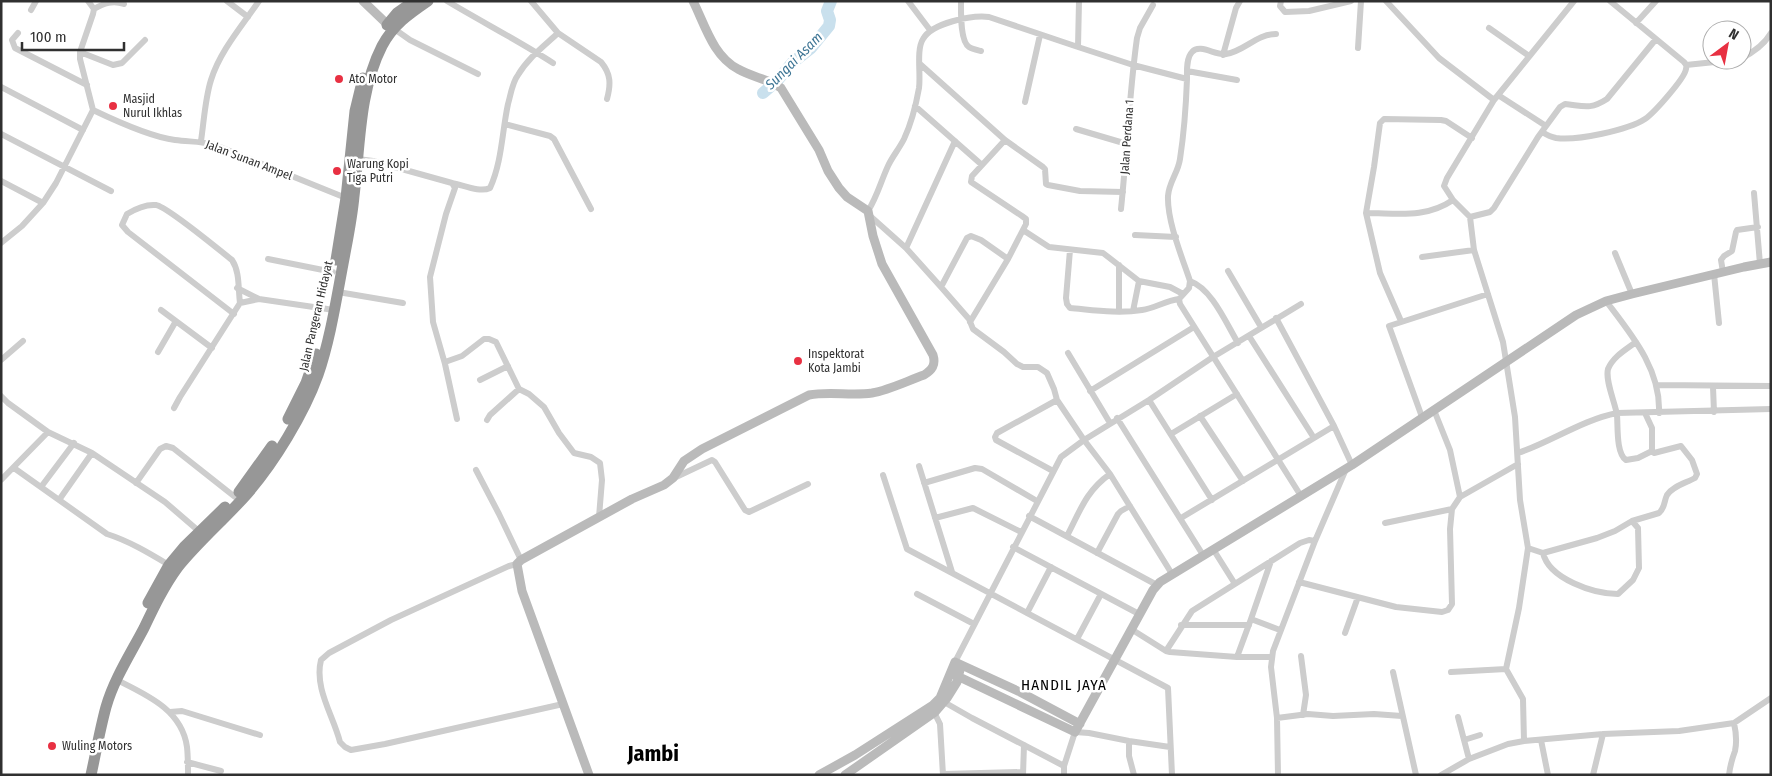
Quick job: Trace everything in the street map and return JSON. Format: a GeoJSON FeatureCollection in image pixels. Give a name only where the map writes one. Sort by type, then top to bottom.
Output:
{"type":"FeatureCollection","features":[{"type":"Feature","properties":{"kind":"highway","name":"Jalan Pangeran Hidayat"},"geometry":{"type":"LineString","coordinates":[[84,775],[100,702],[141,616],[169,565],[203,535],[256,476],[289,433],[311,390],[322,361],[331,309],[334,272],[358,159],[364,109],[374,67],[397,13],[414,1]]}},
{"type":"Feature","properties":{"kind":"highway","name":"Jalan Pangeran Hidayat"},"geometry":{"type":"LineString","coordinates":[[331,309],[338,292],[350,198],[355,111],[366,65],[376,44],[390,26],[428,1]]}},
{"type":"Feature","properties":{"kind":"highway","name":"Jalan Pangeran Hidayat"},"geometry":{"type":"LineString","coordinates":[[91,775],[107,706],[117,680],[158,599],[203,535]]}},
{"type":"Feature","properties":{"kind":"street"},"geometry":{"type":"LineString","coordinates":[[31,10],[36,1]]}},
{"type":"Feature","properties":{"kind":"street"},"geometry":{"type":"LineString","coordinates":[[88,1],[94,9]]}},
{"type":"Feature","properties":{"kind":"street"},"geometry":{"type":"LineString","coordinates":[[227,1],[248,17]]}},
{"type":"Feature","properties":{"kind":"street"},"geometry":{"type":"LineString","coordinates":[[201,141],[208,93],[215,71],[228,45],[259,1]]}},
{"type":"Feature","properties":{"kind":"street"},"geometry":{"type":"LineString","coordinates":[[362,1],[390,26],[410,40],[478,74]]}},
{"type":"Feature","properties":{"kind":"street"},"geometry":{"type":"LineString","coordinates":[[446,1],[512,39],[529,46],[553,63]]}},
{"type":"Feature","properties":{"kind":"street"},"geometry":{"type":"LineString","coordinates":[[531,1],[558,33],[601,62],[606,68],[611,86],[607,99]]}},
{"type":"Feature","properties":{"kind":"street"},"geometry":{"type":"LineString","coordinates":[[693,1],[716,49],[722,57],[739,70],[772,82],[781,88],[820,150],[828,171],[847,197],[868,213],[906,248],[941,287],[974,329],[1017,364],[1023,367],[1033,366],[1042,368],[1047,373],[1057,400],[1110,474],[1172,574]]}},
{"type":"Feature","properties":{"kind":"street"},"geometry":{"type":"LineString","coordinates":[[908,1],[930,30]]}},
{"type":"Feature","properties":{"kind":"street"},"geometry":{"type":"LineString","coordinates":[[960,1],[966,44],[970,48],[981,52]]}},
{"type":"Feature","properties":{"kind":"street"},"geometry":{"type":"LineString","coordinates":[[1078,47],[1079,1]]}},
{"type":"Feature","properties":{"kind":"street"},"geometry":{"type":"LineString","coordinates":[[1223,55],[1236,8],[1240,1]]}},
{"type":"Feature","properties":{"kind":"street"},"geometry":{"type":"LineString","coordinates":[[1281,1],[1280,6],[1284,12],[1299,12],[1351,1]]}},
{"type":"Feature","properties":{"kind":"street"},"geometry":{"type":"LineString","coordinates":[[1358,48],[1361,1]]}},
{"type":"Feature","properties":{"kind":"street"},"geometry":{"type":"LineString","coordinates":[[1386,1],[1439,58],[1557,138],[1587,136],[1611,131],[1646,118],[1680,82],[1686,70],[1686,65]]}},
{"type":"Feature","properties":{"kind":"street"},"geometry":{"type":"LineString","coordinates":[[1524,741],[1523,699],[1506,669],[1519,608],[1528,548],[1520,500],[1515,417],[1503,342],[1474,250],[1470,217],[1453,200],[1444,186],[1496,97],[1574,1]]}},
{"type":"Feature","properties":{"kind":"street"},"geometry":{"type":"LineString","coordinates":[[1610,1],[1686,65],[1702,63]]}},
{"type":"Feature","properties":{"kind":"street"},"geometry":{"type":"LineString","coordinates":[[1636,23],[1656,1]]}},
{"type":"Feature","properties":{"kind":"street"},"geometry":{"type":"LineString","coordinates":[[1,243],[22,226],[43,203],[93,110],[80,60],[80,52],[94,9],[110,2],[124,4]]}},
{"type":"Feature","properties":{"kind":"street","name":"Jalan Perdana 1"},"geometry":{"type":"LineString","coordinates":[[1121,209],[1133,66],[1140,28],[1153,5]]}},
{"type":"Feature","properties":{"kind":"street"},"geometry":{"type":"LineString","coordinates":[[673,478],[684,460],[702,449],[809,395],[821,393],[872,393],[924,375],[934,366],[933,355],[882,264],[868,213],[889,164],[904,139],[915,106],[919,86],[920,45],[930,30],[961,19],[981,16],[989,17],[1133,66],[1187,79]]}},
{"type":"Feature","properties":{"kind":"street"},"geometry":{"type":"LineString","coordinates":[[1489,28],[1529,56]]}},
{"type":"Feature","properties":{"kind":"street"},"geometry":{"type":"LineString","coordinates":[[18,33],[12,40],[15,48],[87,85]]}},
{"type":"Feature","properties":{"kind":"street"},"geometry":{"type":"LineString","coordinates":[[358,159],[373,161],[487,190],[490,188],[502,150],[511,94],[517,76],[529,60],[558,33]]}},
{"type":"Feature","properties":{"kind":"street"},"geometry":{"type":"LineString","coordinates":[[1752,52],[1766,41],[1771,33]]}},
{"type":"Feature","properties":{"kind":"street"},"geometry":{"type":"LineString","coordinates":[[1070,250],[1066,298],[1070,308],[1119,311],[1145,309],[1181,297],[1189,288],[1190,281],[1176,237],[1168,195],[1170,184],[1180,161],[1189,59],[1194,50],[1199,49],[1223,55],[1231,53],[1259,36],[1276,34]]}},
{"type":"Feature","properties":{"kind":"street"},"geometry":{"type":"LineString","coordinates":[[1025,102],[1040,35]]}},
{"type":"Feature","properties":{"kind":"street"},"geometry":{"type":"LineString","coordinates":[[1470,217],[1490,212],[1494,208],[1560,107],[1565,104],[1587,107],[1597,106],[1607,99],[1656,39]]}},
{"type":"Feature","properties":{"kind":"street"},"geometry":{"type":"LineString","coordinates":[[80,52],[117,65],[122,63],[145,40]]}},
{"type":"Feature","properties":{"kind":"street"},"geometry":{"type":"LineString","coordinates":[[920,64],[1006,140],[1043,167],[1045,169],[1046,184],[1080,192],[1122,192]]}},
{"type":"Feature","properties":{"kind":"street"},"geometry":{"type":"LineString","coordinates":[[1187,71],[1237,80]]}},
{"type":"Feature","properties":{"kind":"street"},"geometry":{"type":"LineString","coordinates":[[1,87],[82,130]]}},
{"type":"Feature","properties":{"kind":"street"},"geometry":{"type":"LineString","coordinates":[[915,106],[982,165]]}},
{"type":"Feature","properties":{"kind":"street","name":"Jalan Sunan Ampel"},"geometry":{"type":"LineString","coordinates":[[93,110],[156,136],[176,140],[201,141],[350,198]]}},
{"type":"Feature","properties":{"kind":"street"},"geometry":{"type":"LineString","coordinates":[[1401,321],[1380,273],[1366,212],[1382,121],[1441,120],[1446,121],[1472,138]]}},
{"type":"Feature","properties":{"kind":"street"},"geometry":{"type":"LineString","coordinates":[[505,124],[550,136],[554,139],[591,209]]}},
{"type":"Feature","properties":{"kind":"street"},"geometry":{"type":"LineString","coordinates":[[1076,128],[1127,144]]}},
{"type":"Feature","properties":{"kind":"street"},"geometry":{"type":"LineString","coordinates":[[1,134],[111,192]]}},
{"type":"Feature","properties":{"kind":"street"},"geometry":{"type":"LineString","coordinates":[[970,322],[1008,259],[1026,224],[1026,220],[1022,216],[971,182],[972,176],[1006,140]]}},
{"type":"Feature","properties":{"kind":"street"},"geometry":{"type":"LineString","coordinates":[[906,248],[955,142]]}},
{"type":"Feature","properties":{"kind":"street"},"geometry":{"type":"LineString","coordinates":[[1,181],[43,203]]}},
{"type":"Feature","properties":{"kind":"street"},"geometry":{"type":"LineString","coordinates":[[452,182],[455,188],[446,214],[430,277],[433,322],[445,362],[457,419]]}},
{"type":"Feature","properties":{"kind":"street"},"geometry":{"type":"LineString","coordinates":[[1754,193],[1760,264]]}},
{"type":"Feature","properties":{"kind":"street"},"geometry":{"type":"LineString","coordinates":[[1366,212],[1418,214],[1433,211],[1453,200]]}},
{"type":"Feature","properties":{"kind":"street"},"geometry":{"type":"LineString","coordinates":[[174,408],[234,314],[240,303],[238,268],[232,260],[163,207],[147,205],[126,214],[122,225],[128,232],[234,314]]}},
{"type":"Feature","properties":{"kind":"street"},"geometry":{"type":"LineString","coordinates":[[1719,323],[1718,273],[1721,260],[1732,252],[1737,230],[1758,227]]}},
{"type":"Feature","properties":{"kind":"street"},"geometry":{"type":"LineString","coordinates":[[1023,230],[1049,247],[1103,253],[1139,281],[1170,287],[1181,297]]}},
{"type":"Feature","properties":{"kind":"street"},"geometry":{"type":"LineString","coordinates":[[1135,234],[1176,237]]}},
{"type":"Feature","properties":{"kind":"street"},"geometry":{"type":"LineString","coordinates":[[941,287],[967,238],[971,236],[981,240],[1008,259]]}},
{"type":"Feature","properties":{"kind":"street"},"geometry":{"type":"LineString","coordinates":[[1422,257],[1474,250]]}},
{"type":"Feature","properties":{"kind":"street"},"geometry":{"type":"LineString","coordinates":[[1615,253],[1632,294]]}},
{"type":"Feature","properties":{"kind":"street"},"geometry":{"type":"LineString","coordinates":[[268,259],[334,272]]}},
{"type":"Feature","properties":{"kind":"street"},"geometry":{"type":"LineString","coordinates":[[1064,775],[1064,766],[1075,732],[1139,614],[1157,585],[1172,574],[1349,467],[1576,315],[1606,301],[1771,262]]}},
{"type":"Feature","properties":{"kind":"street"},"geometry":{"type":"LineString","coordinates":[[1119,264],[1119,311]]}},
{"type":"Feature","properties":{"kind":"street"},"geometry":{"type":"LineString","coordinates":[[1228,271],[1261,327]]}},
{"type":"Feature","properties":{"kind":"street"},"geometry":{"type":"LineString","coordinates":[[1133,310],[1139,281]]}},
{"type":"Feature","properties":{"kind":"street"},"geometry":{"type":"LineString","coordinates":[[1190,281],[1198,284],[1210,298],[1238,342]]}},
{"type":"Feature","properties":{"kind":"street"},"geometry":{"type":"LineString","coordinates":[[238,288],[259,299],[331,309]]}},
{"type":"Feature","properties":{"kind":"street"},"geometry":{"type":"LineString","coordinates":[[338,292],[403,303]]}},
{"type":"Feature","properties":{"kind":"street"},"geometry":{"type":"LineString","coordinates":[[1422,417],[1389,326],[1488,294]]}},
{"type":"Feature","properties":{"kind":"street"},"geometry":{"type":"LineString","coordinates":[[1181,297],[1180,304],[1301,496]]}},
{"type":"Feature","properties":{"kind":"street"},"geometry":{"type":"LineString","coordinates":[[240,303],[259,299]]}},
{"type":"Feature","properties":{"kind":"street"},"geometry":{"type":"LineString","coordinates":[[1606,301],[1648,360],[1656,386],[1659,413]]}},
{"type":"Feature","properties":{"kind":"street"},"geometry":{"type":"LineString","coordinates":[[845,775],[944,702],[955,674],[960,653],[1037,500],[1061,457],[1117,418],[1149,400],[1213,357],[1301,304]]}},
{"type":"Feature","properties":{"kind":"street"},"geometry":{"type":"LineString","coordinates":[[161,310],[212,348]]}},
{"type":"Feature","properties":{"kind":"street"},"geometry":{"type":"LineString","coordinates":[[1276,318],[1334,426],[1349,467],[1314,541],[1272,651],[1271,667],[1277,718],[1278,775]]}},
{"type":"Feature","properties":{"kind":"street"},"geometry":{"type":"LineString","coordinates":[[158,352],[176,320]]}},
{"type":"Feature","properties":{"kind":"street"},"geometry":{"type":"LineString","coordinates":[[1090,391],[1194,327]]}},
{"type":"Feature","properties":{"kind":"street"},"geometry":{"type":"LineString","coordinates":[[1249,336],[1314,438]]}},
{"type":"Feature","properties":{"kind":"street"},"geometry":{"type":"LineString","coordinates":[[445,362],[462,356],[484,338],[496,342],[519,389],[529,394],[544,407],[558,432],[574,453],[591,457],[600,463],[602,480],[599,517]]}},
{"type":"Feature","properties":{"kind":"street"},"geometry":{"type":"LineString","coordinates":[[1,360],[23,341]]}},
{"type":"Feature","properties":{"kind":"street"},"geometry":{"type":"LineString","coordinates":[[1528,548],[1543,553],[1597,538],[1632,522],[1660,513],[1670,491],[1695,478],[1697,474],[1692,460],[1682,447],[1658,453],[1652,451],[1626,460],[1622,457],[1617,413],[1608,379],[1608,371],[1618,355],[1636,342]]}},
{"type":"Feature","properties":{"kind":"street"},"geometry":{"type":"LineString","coordinates":[[1068,353],[1110,423]]}},
{"type":"Feature","properties":{"kind":"street"},"geometry":{"type":"LineString","coordinates":[[480,380],[508,366]]}},
{"type":"Feature","properties":{"kind":"street"},"geometry":{"type":"LineString","coordinates":[[1656,386],[1771,386]]}},
{"type":"Feature","properties":{"kind":"street"},"geometry":{"type":"LineString","coordinates":[[1713,387],[1714,412]]}},
{"type":"Feature","properties":{"kind":"street"},"geometry":{"type":"LineString","coordinates":[[487,420],[490,415],[519,389]]}},
{"type":"Feature","properties":{"kind":"street"},"geometry":{"type":"LineString","coordinates":[[1172,434],[1238,394]]}},
{"type":"Feature","properties":{"kind":"street"},"geometry":{"type":"LineString","coordinates":[[1,396],[48,432],[92,453],[136,482],[165,502],[203,535]]}},
{"type":"Feature","properties":{"kind":"street"},"geometry":{"type":"LineString","coordinates":[[1053,471],[996,440],[995,437],[997,433],[1057,400]]}},
{"type":"Feature","properties":{"kind":"street"},"geometry":{"type":"LineString","coordinates":[[1149,400],[1212,500]]}},
{"type":"Feature","properties":{"kind":"street"},"geometry":{"type":"LineString","coordinates":[[1518,453],[1534,448],[1593,420],[1617,413],[1714,412],[1771,409]]}},
{"type":"Feature","properties":{"kind":"street"},"geometry":{"type":"LineString","coordinates":[[1434,410],[1450,450],[1460,497]]}},
{"type":"Feature","properties":{"kind":"street"},"geometry":{"type":"LineString","coordinates":[[1645,413],[1652,428],[1652,451]]}},
{"type":"Feature","properties":{"kind":"street"},"geometry":{"type":"LineString","coordinates":[[1200,416],[1243,481]]}},
{"type":"Feature","properties":{"kind":"street"},"geometry":{"type":"LineString","coordinates":[[1117,418],[1203,554]]}},
{"type":"Feature","properties":{"kind":"street"},"geometry":{"type":"LineString","coordinates":[[1181,518],[1334,426]]}},
{"type":"Feature","properties":{"kind":"street"},"geometry":{"type":"LineString","coordinates":[[1,480],[48,432]]}},
{"type":"Feature","properties":{"kind":"street"},"geometry":{"type":"LineString","coordinates":[[41,487],[74,443]]}},
{"type":"Feature","properties":{"kind":"street"},"geometry":{"type":"LineString","coordinates":[[136,482],[160,449],[166,446],[173,448],[241,493]]}},
{"type":"Feature","properties":{"kind":"street"},"geometry":{"type":"LineString","coordinates":[[59,500],[92,453]]}},
{"type":"Feature","properties":{"kind":"street"},"geometry":{"type":"LineString","coordinates":[[563,704],[351,750],[340,742],[320,684],[318,669],[321,660],[329,653],[391,620],[519,562],[599,517],[712,460],[745,510],[749,512],[808,484]]}},
{"type":"Feature","properties":{"kind":"street"},"geometry":{"type":"LineString","coordinates":[[1299,582],[1396,607],[1442,612],[1448,610],[1452,604],[1450,529],[1452,509],[1460,497],[1518,464]]}},
{"type":"Feature","properties":{"kind":"street"},"geometry":{"type":"LineString","coordinates":[[919,466],[952,572]]}},
{"type":"Feature","properties":{"kind":"street"},"geometry":{"type":"LineString","coordinates":[[14,468],[107,534],[121,538],[169,565]]}},
{"type":"Feature","properties":{"kind":"street"},"geometry":{"type":"LineString","coordinates":[[924,483],[975,468],[1037,500]]}},
{"type":"Feature","properties":{"kind":"street"},"geometry":{"type":"LineString","coordinates":[[476,470],[499,514],[519,562],[520,584],[589,775]]}},
{"type":"Feature","properties":{"kind":"street"},"geometry":{"type":"LineString","coordinates":[[1067,536],[1088,495],[1110,474]]}},
{"type":"Feature","properties":{"kind":"street"},"geometry":{"type":"LineString","coordinates":[[883,475],[907,549],[1168,688],[1172,775]]}},
{"type":"Feature","properties":{"kind":"street"},"geometry":{"type":"LineString","coordinates":[[1097,553],[1118,514],[1121,510],[1130,506]]}},
{"type":"Feature","properties":{"kind":"street"},"geometry":{"type":"LineString","coordinates":[[935,518],[973,508],[1021,532]]}},
{"type":"Feature","properties":{"kind":"street"},"geometry":{"type":"LineString","coordinates":[[1385,522],[1452,509]]}},
{"type":"Feature","properties":{"kind":"street"},"geometry":{"type":"LineString","coordinates":[[1029,516],[1157,585]]}},
{"type":"Feature","properties":{"kind":"street"},"geometry":{"type":"LineString","coordinates":[[1543,553],[1544,558],[1555,573],[1597,592],[1618,594],[1633,580],[1639,568],[1638,528],[1636,523],[1632,522]]}},
{"type":"Feature","properties":{"kind":"street"},"geometry":{"type":"LineString","coordinates":[[1166,651],[1181,625],[1192,611],[1300,543],[1308,540],[1314,541]]}},
{"type":"Feature","properties":{"kind":"street"},"geometry":{"type":"LineString","coordinates":[[1013,547],[1139,614]]}},
{"type":"Feature","properties":{"kind":"street"},"geometry":{"type":"LineString","coordinates":[[1213,549],[1235,584]]}},
{"type":"Feature","properties":{"kind":"street"},"geometry":{"type":"LineString","coordinates":[[1238,657],[1271,561]]}},
{"type":"Feature","properties":{"kind":"street"},"geometry":{"type":"LineString","coordinates":[[1028,613],[1051,568]]}},
{"type":"Feature","properties":{"kind":"street"},"geometry":{"type":"LineString","coordinates":[[917,594],[974,624]]}},
{"type":"Feature","properties":{"kind":"street"},"geometry":{"type":"LineString","coordinates":[[1077,639],[1101,594]]}},
{"type":"Feature","properties":{"kind":"street"},"geometry":{"type":"LineString","coordinates":[[1345,633],[1358,597]]}},
{"type":"Feature","properties":{"kind":"street"},"geometry":{"type":"LineString","coordinates":[[1181,625],[1250,622],[1280,630]]}},
{"type":"Feature","properties":{"kind":"street"},"geometry":{"type":"LineString","coordinates":[[1131,629],[1170,652],[1238,657],[1272,657]]}},
{"type":"Feature","properties":{"kind":"street"},"geometry":{"type":"LineString","coordinates":[[1301,656],[1306,695],[1303,715]]}},
{"type":"Feature","properties":{"kind":"street"},"geometry":{"type":"LineString","coordinates":[[958,663],[1020,692],[1080,724],[1089,732]]}},
{"type":"Feature","properties":{"kind":"street"},"geometry":{"type":"LineString","coordinates":[[1451,672],[1506,669]]}},
{"type":"Feature","properties":{"kind":"street"},"geometry":{"type":"LineString","coordinates":[[1393,672],[1416,775]]}},
{"type":"Feature","properties":{"kind":"street"},"geometry":{"type":"LineString","coordinates":[[955,674],[1075,732],[1089,732],[1129,741],[1170,747]]}},
{"type":"Feature","properties":{"kind":"street"},"geometry":{"type":"LineString","coordinates":[[932,710],[955,674]]}},
{"type":"Feature","properties":{"kind":"street"},"geometry":{"type":"LineString","coordinates":[[117,680],[145,693],[170,712],[181,727],[187,746],[188,775]]}},
{"type":"Feature","properties":{"kind":"street"},"geometry":{"type":"LineString","coordinates":[[1015,702],[1020,692]]}},
{"type":"Feature","properties":{"kind":"street"},"geometry":{"type":"LineString","coordinates":[[1441,775],[1469,758],[1508,744],[1524,741],[1603,734],[1679,731],[1734,723],[1771,698]]}},
{"type":"Feature","properties":{"kind":"street"},"geometry":{"type":"LineString","coordinates":[[944,702],[1064,766]]}},
{"type":"Feature","properties":{"kind":"street"},"geometry":{"type":"LineString","coordinates":[[932,710],[940,724],[943,774],[1023,773],[1024,745]]}},
{"type":"Feature","properties":{"kind":"street"},"geometry":{"type":"LineString","coordinates":[[170,712],[182,711],[260,735]]}},
{"type":"Feature","properties":{"kind":"street"},"geometry":{"type":"LineString","coordinates":[[1277,718],[1303,715],[1353,716],[1374,714],[1402,716]]}},
{"type":"Feature","properties":{"kind":"street"},"geometry":{"type":"LineString","coordinates":[[1458,718],[1469,758]]}},
{"type":"Feature","properties":{"kind":"street"},"geometry":{"type":"LineString","coordinates":[[819,775],[916,721]]}},
{"type":"Feature","properties":{"kind":"street"},"geometry":{"type":"LineString","coordinates":[[1729,775],[1736,740],[1734,723]]}},
{"type":"Feature","properties":{"kind":"street"},"geometry":{"type":"LineString","coordinates":[[1593,775],[1603,734]]}},
{"type":"Feature","properties":{"kind":"street"},"geometry":{"type":"LineString","coordinates":[[1464,740],[1480,735]]}},
{"type":"Feature","properties":{"kind":"street"},"geometry":{"type":"LineString","coordinates":[[1541,740],[1548,775]]}},
{"type":"Feature","properties":{"kind":"street"},"geometry":{"type":"LineString","coordinates":[[1129,741],[1129,756],[1134,775]]}},
{"type":"Feature","properties":{"kind":"street"},"geometry":{"type":"LineString","coordinates":[[187,762],[221,771]]}},
{"type":"Feature","properties":{"kind":"waterway","name":"Sungai Asam"},"geometry":{"type":"LineString","coordinates":[[763,93],[777,81],[792,63],[811,48],[829,26],[830,20],[827,11],[831,1]]}},
{"type":"Feature","properties":{"kind":"place","name":"Ato Motor"},"geometry":{"type":"Point","coordinates":[339,79]}},
{"type":"Feature","properties":{"kind":"place","name":"Masjid Nurul Ikhlas"},"geometry":{"type":"Point","coordinates":[113,106]}},
{"type":"Feature","properties":{"kind":"place","name":"Warung Kopi Tiga Putri"},"geometry":{"type":"Point","coordinates":[337,171]}},
{"type":"Feature","properties":{"kind":"place","name":"Inspektorat Kota Jambi"},"geometry":{"type":"Point","coordinates":[798,361]}},
{"type":"Feature","properties":{"kind":"place","name":"Wuling Motors"},"geometry":{"type":"Point","coordinates":[52,746]}},
{"type":"Feature","properties":{"kind":"district","name":"HANDIL JAYA"},"geometry":{"type":"Point","coordinates":[1064,685]}},
{"type":"Feature","properties":{"kind":"district","name":"Jambi"},"geometry":{"type":"Point","coordinates":[653,753]}}]}
